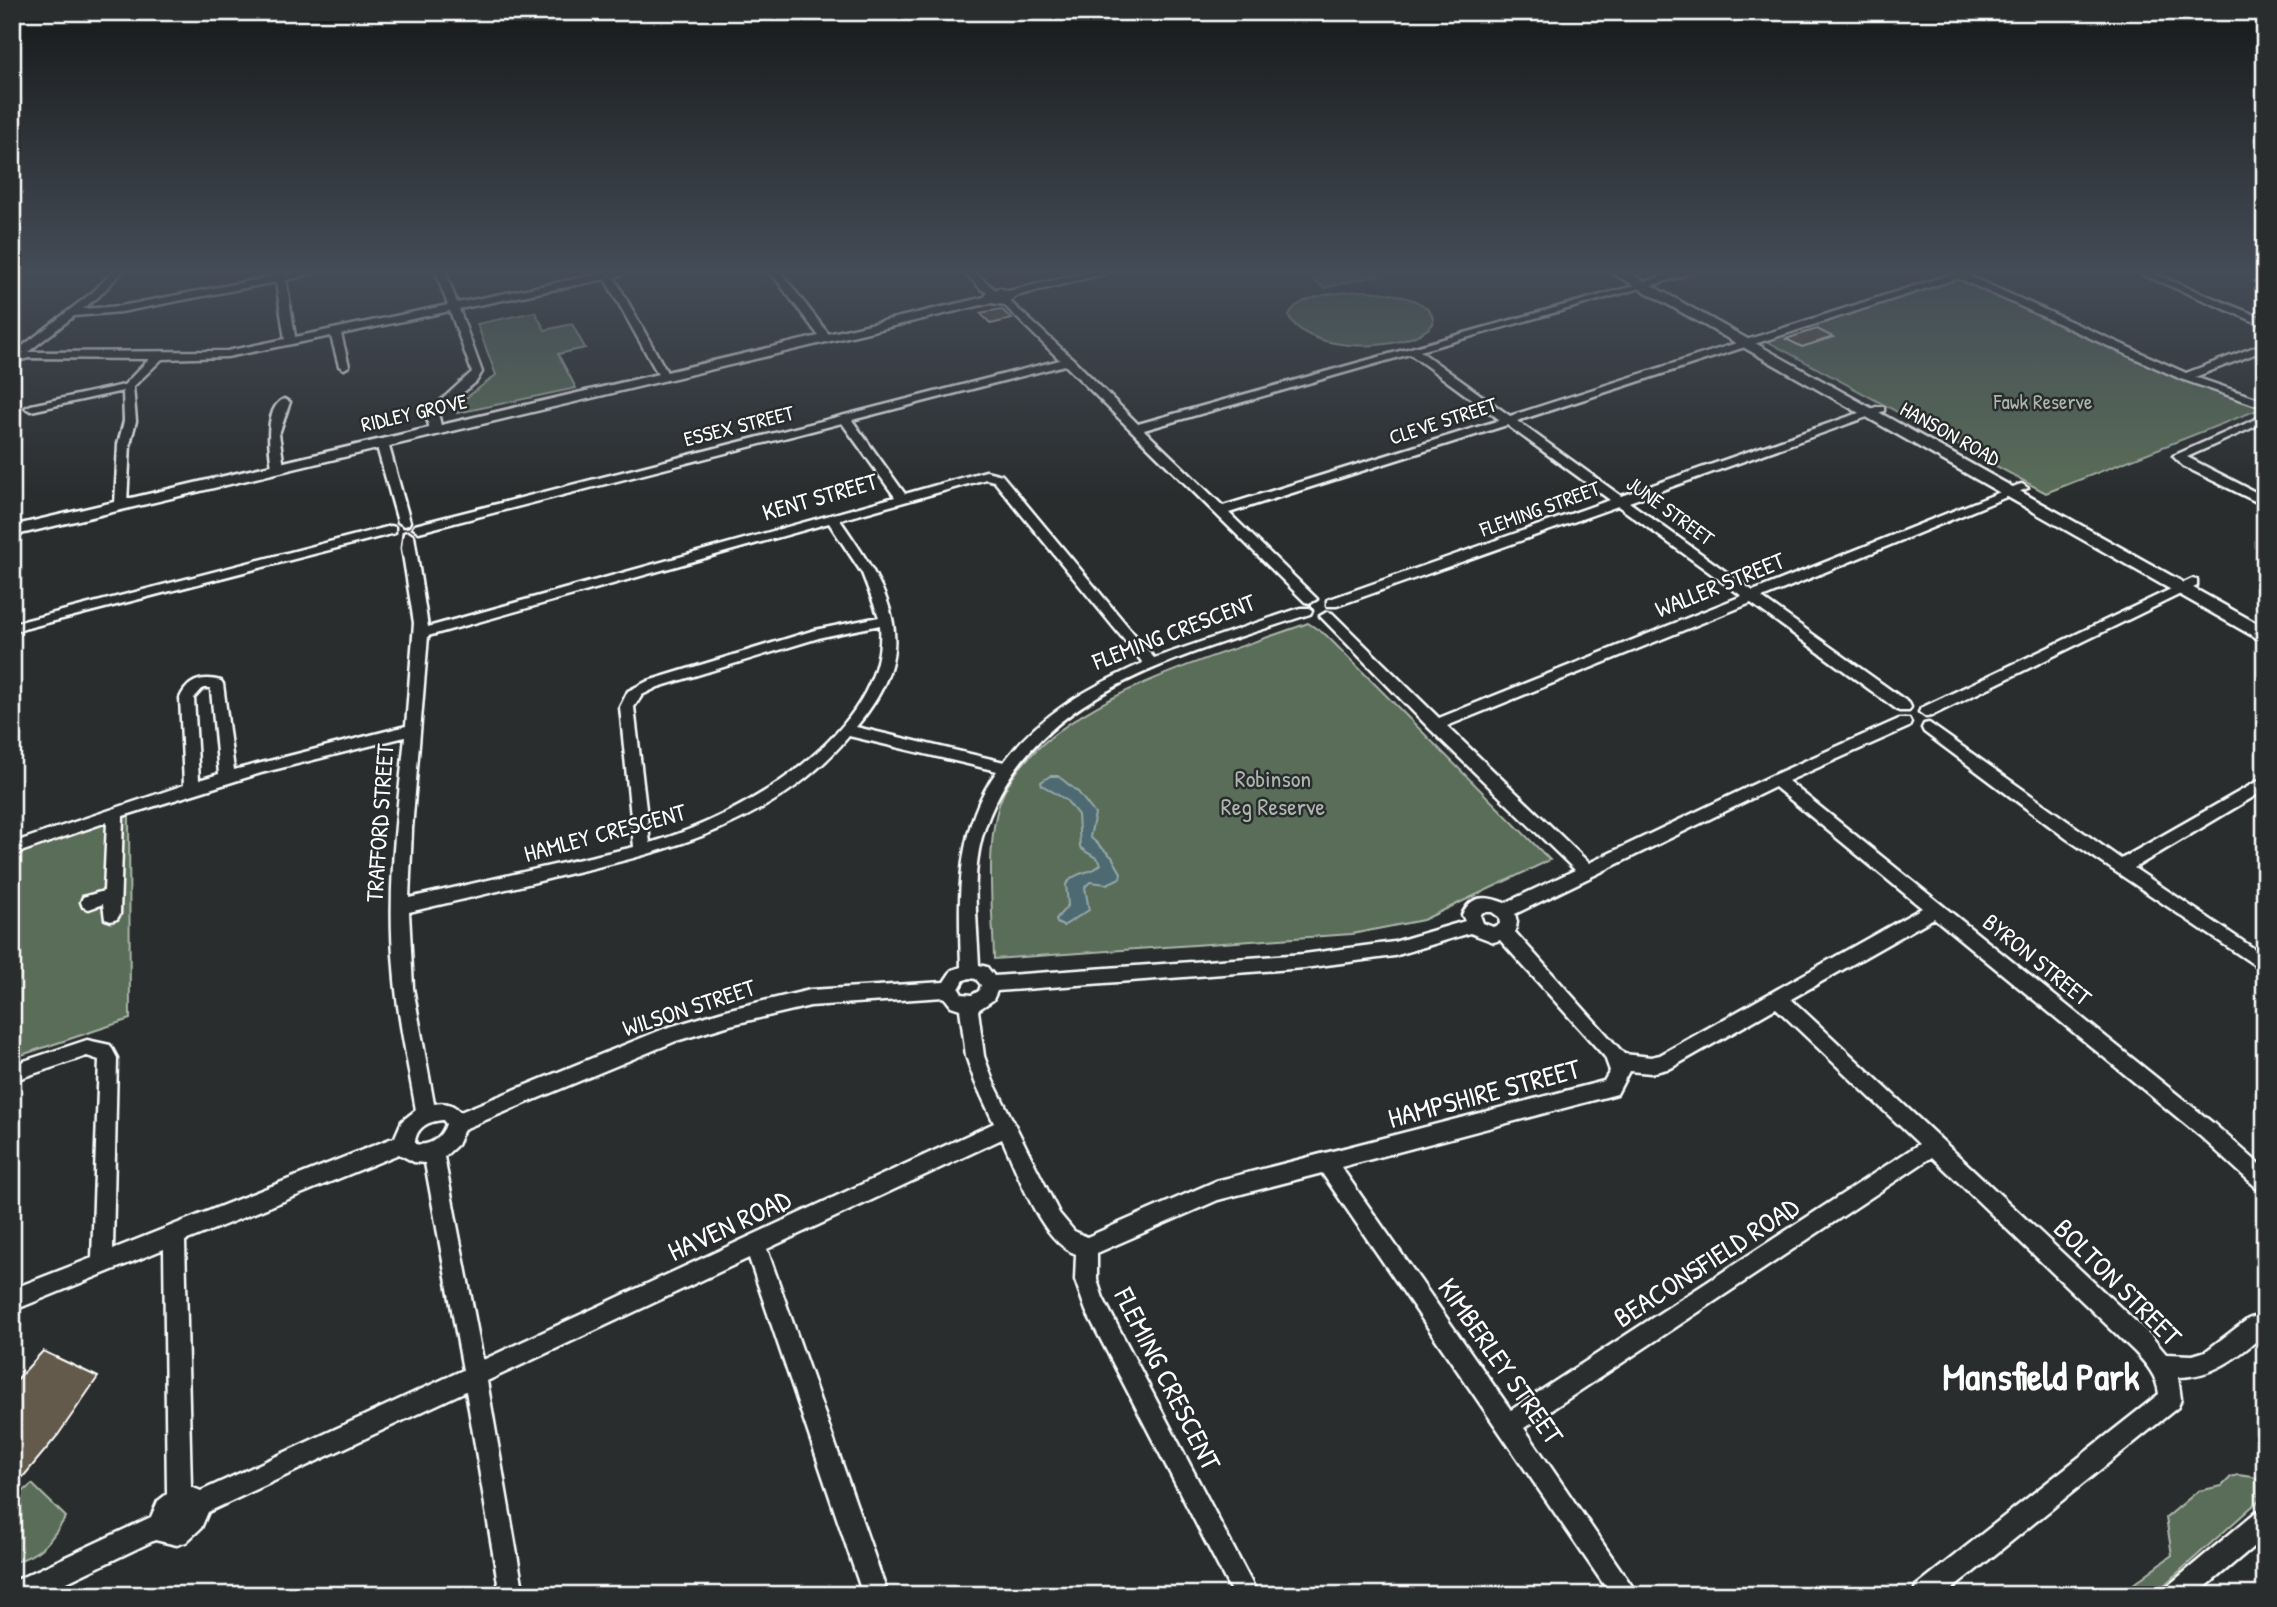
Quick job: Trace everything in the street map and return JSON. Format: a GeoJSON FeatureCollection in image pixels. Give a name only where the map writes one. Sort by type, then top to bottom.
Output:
{"type":"FeatureCollection","features":[{"type":"Feature","properties":{"kind":"main road","name":"HANSON ROAD"},"geometry":{"type":"LineString","coordinates":[[1755,345],[2186,586],[2265,637]]}},
{"type":"Feature","properties":{"kind":"main road","name":"HANSON ROAD"},"geometry":{"type":"LineString","coordinates":[[2186,586],[2265,623]]}},
{"type":"Feature","properties":{"kind":"street"},"geometry":{"type":"LineString","coordinates":[[17,356],[31,345]]}},
{"type":"Feature","properties":{"kind":"street"},"geometry":{"type":"LineString","coordinates":[[17,356],[227,354],[271,345]]}},
{"type":"Feature","properties":{"kind":"street"},"geometry":{"type":"LineString","coordinates":[[338,345],[344,366]]}},
{"type":"Feature","properties":{"kind":"street"},"geometry":{"type":"LineString","coordinates":[[436,430],[432,414],[434,411],[469,383],[477,372],[467,345]]}},
{"type":"Feature","properties":{"kind":"street"},"geometry":{"type":"LineString","coordinates":[[647,345],[664,376]]}},
{"type":"Feature","properties":{"kind":"street","name":"RIDLEY GROVE"},"geometry":{"type":"LineString","coordinates":[[12,531],[796,345]]}},
{"type":"Feature","properties":{"kind":"street"},"geometry":{"type":"LineString","coordinates":[[1054,345],[1221,511],[1315,616],[1330,610],[1435,725],[1586,871]]}},
{"type":"Feature","properties":{"kind":"street"},"geometry":{"type":"LineString","coordinates":[[1138,428],[1429,345]]}},
{"type":"Feature","properties":{"kind":"street","name":"CLEVE STREET"},"geometry":{"type":"LineString","coordinates":[[1221,511],[1745,345]]}},
{"type":"Feature","properties":{"kind":"street"},"geometry":{"type":"LineString","coordinates":[[2114,345],[2185,377],[2265,405]]}},
{"type":"Feature","properties":{"kind":"street"},"geometry":{"type":"LineString","coordinates":[[2185,377],[2265,346]]}},
{"type":"Feature","properties":{"kind":"street","name":"JUNE STREET"},"geometry":{"type":"LineString","coordinates":[[1411,350],[1753,597],[1904,715]]}},
{"type":"Feature","properties":{"kind":"street"},"geometry":{"type":"LineString","coordinates":[[121,505],[124,444],[130,421],[128,387],[132,380],[159,356]]}},
{"type":"Feature","properties":{"kind":"street","name":"ESSEX STREET"},"geometry":{"type":"LineString","coordinates":[[410,528],[1069,361]]}},
{"type":"Feature","properties":{"kind":"street"},"geometry":{"type":"LineString","coordinates":[[32,408],[128,387]]}},
{"type":"Feature","properties":{"kind":"street"},"geometry":{"type":"LineString","coordinates":[[278,467],[272,434],[284,402]]}},
{"type":"Feature","properties":{"kind":"street","name":"FLEMING STREET"},"geometry":{"type":"LineString","coordinates":[[1330,610],[1621,501],[1874,411]]}},
{"type":"Feature","properties":{"kind":"street"},"geometry":{"type":"LineString","coordinates":[[2265,418],[2180,453],[2182,460],[2265,502]]}},
{"type":"Feature","properties":{"kind":"street"},"geometry":{"type":"LineString","coordinates":[[845,419],[902,498]]}},
{"type":"Feature","properties":{"kind":"street","name":"TRAFFORD STREET"},"geometry":{"type":"LineString","coordinates":[[382,443],[410,528],[421,633],[400,907],[407,1009],[426,1114]]}},
{"type":"Feature","properties":{"kind":"street","name":"KENT STREET"},"geometry":{"type":"LineString","coordinates":[[421,633],[986,475],[998,478],[1152,665]]}},
{"type":"Feature","properties":{"kind":"street","name":"WALLER STREET"},"geometry":{"type":"LineString","coordinates":[[1435,725],[2016,491]]}},
{"type":"Feature","properties":{"kind":"street","name":"HAMLEY CRESCENT"},"geometry":{"type":"LineString","coordinates":[[400,907],[643,850],[683,838],[723,822],[765,798],[824,753],[865,705],[878,680],[887,653],[883,600],[873,579],[832,518]]}},
{"type":"Feature","properties":{"kind":"street"},"geometry":{"type":"LineString","coordinates":[[12,628],[391,530],[396,536],[410,528]]}},
{"type":"Feature","properties":{"kind":"street"},"geometry":{"type":"LineString","coordinates":[[1928,720],[2186,586]]}},
{"type":"Feature","properties":{"kind":"street","name":"FLEMING CRESCENT"},"geometry":{"type":"LineString","coordinates":[[970,971],[970,871],[973,839],[993,787],[1042,727],[1099,687],[1307,605]]}},
{"type":"Feature","properties":{"kind":"street"},"geometry":{"type":"LineString","coordinates":[[643,850],[627,707],[629,697],[653,684],[778,645],[886,620]]}},
{"type":"Feature","properties":{"kind":"street"},"geometry":{"type":"LineString","coordinates":[[192,788],[187,698],[189,691],[201,683],[216,684],[219,690],[227,777]]}},
{"type":"Feature","properties":{"kind":"street"},"geometry":{"type":"LineString","coordinates":[[1505,911],[1776,780],[1904,715],[1914,707],[1955,750],[2265,965]]}},
{"type":"Feature","properties":{"kind":"street"},"geometry":{"type":"LineString","coordinates":[[12,849],[115,812],[227,777],[331,748],[412,730]]}},
{"type":"Feature","properties":{"kind":"street"},"geometry":{"type":"LineString","coordinates":[[846,730],[1006,768]]}},
{"type":"Feature","properties":{"kind":"street","name":"BYRON STREET"},"geometry":{"type":"LineString","coordinates":[[1776,780],[2207,1130],[2265,1182]]}},
{"type":"Feature","properties":{"kind":"street"},"geometry":{"type":"LineString","coordinates":[[2122,867],[2265,783]]}},
{"type":"Feature","properties":{"kind":"street"},"geometry":{"type":"LineString","coordinates":[[111,914],[115,812]]}},
{"type":"Feature","properties":{"kind":"street"},"geometry":{"type":"LineString","coordinates":[[89,902],[112,895]]}},
{"type":"Feature","properties":{"kind":"street"},"geometry":{"type":"LineString","coordinates":[[1481,905],[1493,905],[1505,911],[1510,920],[1504,932],[1488,934],[1474,925],[1471,915],[1474,908],[1481,905]]}},
{"type":"Feature","properties":{"kind":"street"},"geometry":{"type":"LineString","coordinates":[[1504,932],[1619,1062],[1651,1065],[1664,1062],[1779,999],[1935,909]]}},
{"type":"Feature","properties":{"kind":"street"},"geometry":{"type":"LineString","coordinates":[[990,984],[1304,961],[1394,949],[1474,925]]}},
{"type":"Feature","properties":{"kind":"street"},"geometry":{"type":"LineString","coordinates":[[970,971],[981,972],[990,984],[986,995],[968,1004],[957,1001],[949,989],[958,975],[970,971]]}},
{"type":"Feature","properties":{"kind":"street","name":"WILSON STREET"},"geometry":{"type":"LineString","coordinates":[[456,1123],[673,1034],[730,1017],[810,998],[949,989]]}},
{"type":"Feature","properties":{"kind":"street","name":"BOLTON STREET"},"geometry":{"type":"LineString","coordinates":[[1779,999],[2143,1344],[2162,1365],[2171,1385],[2170,1399],[1925,1595]]}},
{"type":"Feature","properties":{"kind":"street"},"geometry":{"type":"LineString","coordinates":[[968,1004],[975,1056],[984,1082],[1052,1220],[1063,1236],[1075,1244],[1087,1247]]}},
{"type":"Feature","properties":{"kind":"street"},"geometry":{"type":"LineString","coordinates":[[12,1073],[94,1048],[103,1051],[108,1058],[102,1264]]}},
{"type":"Feature","properties":{"kind":"street","name":"HAMPSHIRE STREET"},"geometry":{"type":"LineString","coordinates":[[1087,1247],[1216,1191],[1601,1091],[1616,1081],[1620,1073],[1619,1062]]}},
{"type":"Feature","properties":{"kind":"street"},"geometry":{"type":"LineString","coordinates":[[434,1111],[449,1113],[456,1123],[447,1143],[433,1152],[411,1153],[404,1143],[407,1130],[426,1114],[434,1111]]}},
{"type":"Feature","properties":{"kind":"street","name":"HAVEN ROAD"},"geometry":{"type":"LineString","coordinates":[[188,1502],[475,1375],[1007,1127]]}},
{"type":"Feature","properties":{"kind":"street"},"geometry":{"type":"LineString","coordinates":[[12,1300],[404,1143]]}},
{"type":"Feature","properties":{"kind":"street","name":"BEACONSFIELD ROAD"},"geometry":{"type":"LineString","coordinates":[[1509,1425],[1934,1145]]}},
{"type":"Feature","properties":{"kind":"street"},"geometry":{"type":"LineString","coordinates":[[433,1152],[475,1375],[512,1595]]}},
{"type":"Feature","properties":{"kind":"street","name":"KIMBERLEY STREET"},"geometry":{"type":"LineString","coordinates":[[1326,1163],[1626,1595]]}},
{"type":"Feature","properties":{"kind":"street"},"geometry":{"type":"LineString","coordinates":[[12,1595],[160,1525],[166,1509],[188,1502],[174,1235]]}},
{"type":"Feature","properties":{"kind":"street"},"geometry":{"type":"LineString","coordinates":[[755,1244],[876,1595]]}},
{"type":"Feature","properties":{"kind":"street","name":"FLEMING CRESCENT"},"geometry":{"type":"LineString","coordinates":[[1087,1247],[1086,1280],[1094,1303],[1246,1595]]}},
{"type":"Feature","properties":{"kind":"street"},"geometry":{"type":"LineString","coordinates":[[2162,1365],[2186,1368],[2208,1364],[2256,1327]]}},
{"type":"Feature","properties":{"kind":"street"},"geometry":{"type":"LineString","coordinates":[[2177,1595],[2265,1521]]}},
{"type":"Feature","properties":{"kind":"green space"},"geometry":{"type":"Polygon","coordinates":[[[485,345],[583,345],[585,348],[558,354],[576,388],[457,413],[454,407],[496,375],[485,345]]]}},
{"type":"Feature","properties":{"kind":"green space","name":"Fawk Reserve"},"geometry":{"type":"Polygon","coordinates":[[[1774,345],[2120,345],[2265,407],[2046,493],[1774,345]]]}},
{"type":"Feature","properties":{"kind":"green space","name":"Robinson Reg Reserve"},"geometry":{"type":"Polygon","coordinates":[[[1308,623],[1326,635],[1550,860],[1423,920],[1352,934],[994,959],[991,873],[994,828],[1005,790],[1028,758],[1060,730],[1098,706],[1140,685],[1308,623]]]}},
{"type":"Feature","properties":{"kind":"green space"},"geometry":{"type":"Polygon","coordinates":[[[129,814],[130,1019],[12,1058],[12,855],[129,814]]]}},
{"type":"Feature","properties":{"kind":"green space"},"geometry":{"type":"Polygon","coordinates":[[[2231,1477],[2253,1477],[2265,1483],[2265,1495],[2153,1595],[2114,1595],[2114,1587],[2128,1588],[2172,1555],[2166,1518],[2198,1491],[2222,1486],[2231,1477]]]}},
{"type":"Feature","properties":{"kind":"green space"},"geometry":{"type":"Polygon","coordinates":[[[32,1484],[66,1517],[44,1546],[12,1563],[12,1501],[32,1484]]]}},
{"type":"Feature","properties":{"kind":"water"},"geometry":{"type":"Polygon","coordinates":[[[1050,776],[1058,776],[1078,792],[1095,814],[1090,837],[1112,857],[1121,873],[1120,878],[1107,884],[1090,882],[1085,887],[1089,910],[1063,926],[1057,923],[1056,919],[1068,905],[1066,884],[1101,864],[1080,847],[1078,815],[1066,800],[1042,785],[1041,782],[1050,776]]]}},
{"type":"Feature","properties":{"kind":"building"},"geometry":{"type":"Polygon","coordinates":[[[43,1351],[98,1377],[58,1435],[23,1477],[12,1476],[12,1385],[43,1351]]]}},
{"type":"Feature","properties":{"kind":"district","name":"Mansfield Park"},"geometry":{"type":"Point","coordinates":[2041,1377]}}]}
